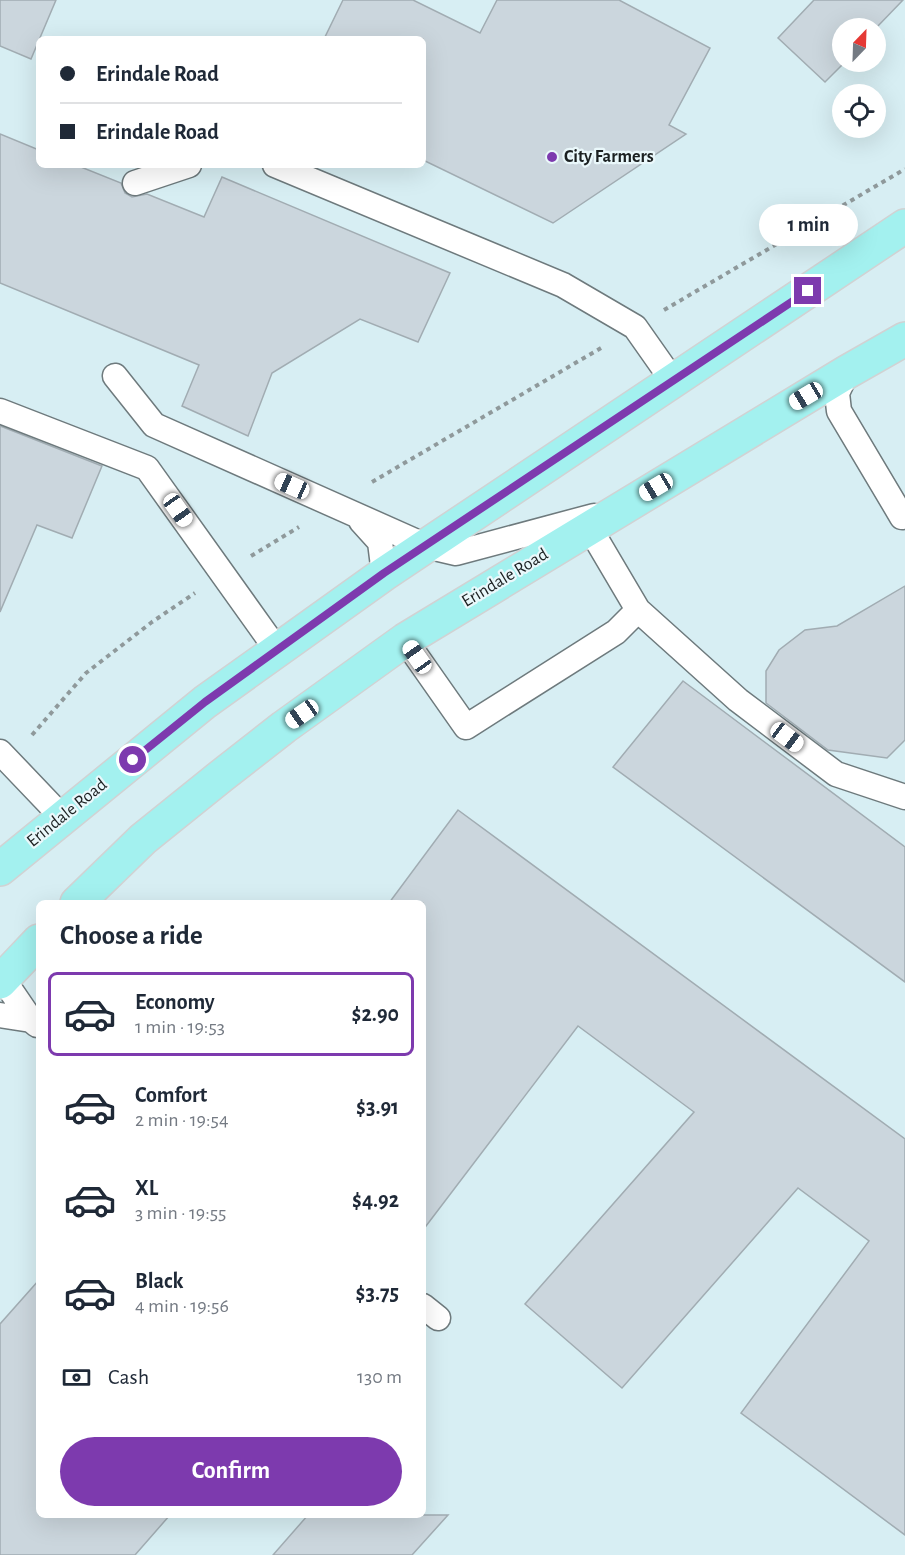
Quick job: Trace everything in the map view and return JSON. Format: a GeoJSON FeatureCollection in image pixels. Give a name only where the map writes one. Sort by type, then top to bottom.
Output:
{"type":"FeatureCollection","features":[{"type":"Feature","properties":{"kind":"main road","name":"Erindale Road"},"geometry":{"type":"LineString","coordinates":[[2,874],[62,817],[205,702],[384,573],[905,226]]}},
{"type":"Feature","properties":{"kind":"main road","name":"Erindale Road"},"geometry":{"type":"LineString","coordinates":[[80,900],[143,839],[220,777],[284,727],[405,640],[589,527],[905,339]]}},
{"type":"Feature","properties":{"kind":"lane"},"geometry":{"type":"LineString","coordinates":[[135,183],[180,168]]}},
{"type":"Feature","properties":{"kind":"lane"},"geometry":{"type":"LineString","coordinates":[[282,168],[563,285],[635,327],[673,381]]}},
{"type":"Feature","properties":{"kind":"lane"},"geometry":{"type":"LineString","coordinates":[[847,372],[837,393],[838,411],[902,517]]}},
{"type":"Feature","properties":{"kind":"lane"},"geometry":{"type":"LineString","coordinates":[[115,376],[154,424],[426,546],[456,553],[620,509]]}},
{"type":"Feature","properties":{"kind":"lane"},"geometry":{"type":"LineString","coordinates":[[0,411],[147,468],[277,650]]}},
{"type":"Feature","properties":{"kind":"lane"},"geometry":{"type":"LineString","coordinates":[[345,509],[380,542],[384,573]]}},
{"type":"Feature","properties":{"kind":"lane"},"geometry":{"type":"LineString","coordinates":[[589,527],[638,610],[738,700],[836,774],[905,797]]}},
{"type":"Feature","properties":{"kind":"lane"},"geometry":{"type":"LineString","coordinates":[[405,640],[466,727],[616,632],[638,610]]}},
{"type":"Feature","properties":{"kind":"lane"},"geometry":{"type":"LineString","coordinates":[[5,756],[62,817]]}},
{"type":"Feature","properties":{"kind":"lane"},"geometry":{"type":"LineString","coordinates":[[14,966],[35,1023]]}},
{"type":"Feature","properties":{"kind":"lane"},"geometry":{"type":"LineString","coordinates":[[0,1015],[35,1023]]}},
{"type":"Feature","properties":{"kind":"path"},"geometry":{"type":"LineString","coordinates":[[5,756],[86,673],[152,622],[223,574],[345,509],[635,327],[905,168]]}},
{"type":"Feature","properties":{"kind":"shaded area"},"geometry":{"type":"Polygon","coordinates":[[[0,0],[905,0],[905,1555],[0,1555],[0,0]]]}},
{"type":"Feature","properties":{"kind":"building"},"geometry":{"type":"Polygon","coordinates":[[[0,0],[56,0],[41,36],[36,36],[36,47],[31,59],[0,46],[0,0]]]}},
{"type":"Feature","properties":{"kind":"building"},"geometry":{"type":"Polygon","coordinates":[[[343,0],[413,0],[480,33],[497,0],[619,0],[710,48],[669,125],[686,134],[553,223],[426,161],[426,36],[325,36],[343,0]]]}},
{"type":"Feature","properties":{"kind":"building"},"geometry":{"type":"Polygon","coordinates":[[[814,0],[903,0],[886,18],[832,18],[832,72],[835,72],[825,82],[778,38],[814,0]]]}},
{"type":"Feature","properties":{"kind":"building"},"geometry":{"type":"Polygon","coordinates":[[[0,134],[36,149],[36,168],[84,168],[121,183],[125,193],[132,197],[147,194],[204,217],[222,177],[450,273],[418,342],[360,319],[272,373],[248,436],[182,406],[199,365],[0,283],[0,134]]]}},
{"type":"Feature","properties":{"kind":"building"},"geometry":{"type":"Polygon","coordinates":[[[0,426],[102,466],[72,538],[37,525],[0,612],[0,426]]]}},
{"type":"Feature","properties":{"kind":"building"},"geometry":{"type":"Polygon","coordinates":[[[905,586],[905,740],[887,758],[828,750],[766,703],[766,671],[779,650],[805,630],[837,626],[905,586]]]}},
{"type":"Feature","properties":{"kind":"building"},"geometry":{"type":"Polygon","coordinates":[[[683,681],[905,847],[905,982],[613,767],[683,681]]]}},
{"type":"Feature","properties":{"kind":"building"},"geometry":{"type":"Polygon","coordinates":[[[458,810],[905,1139],[905,1535],[741,1413],[869,1241],[798,1188],[622,1388],[525,1304],[694,1112],[578,1026],[426,1226],[426,900],[391,900],[458,810]]]}},
{"type":"Feature","properties":{"kind":"building"},"geometry":{"type":"Polygon","coordinates":[[[36,1283],[36,1518],[167,1518],[135,1555],[0,1555],[0,1324],[36,1283]]]}},
{"type":"Feature","properties":{"kind":"building"},"geometry":{"type":"Polygon","coordinates":[[[426,1515],[448,1515],[412,1555],[273,1555],[305,1518],[426,1518],[426,1515]]]}},
{"type":"Feature","properties":{"kind":"place","name":"City Farmers"},"geometry":{"type":"Point","coordinates":[552,157]}},
{"type":"Feature","properties":{"kind":"route"},"geometry":{"type":"LineString","coordinates":[[133,760],[205,702],[384,573],[808,291]]}}]}
